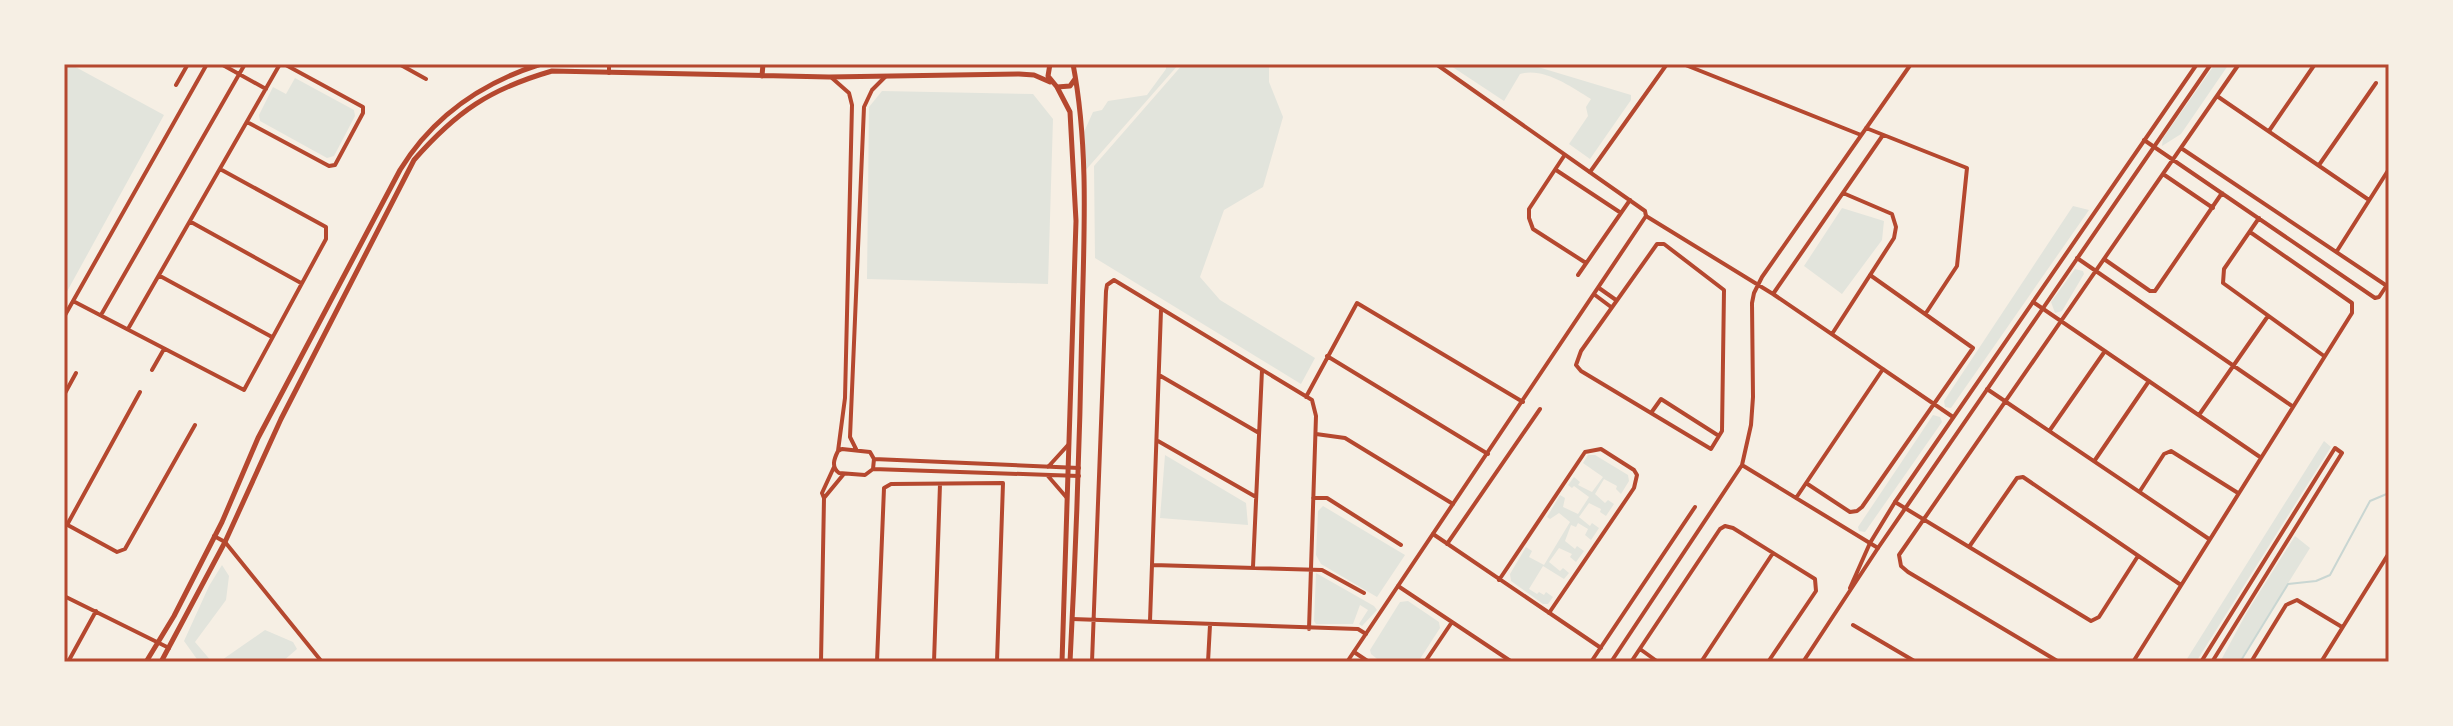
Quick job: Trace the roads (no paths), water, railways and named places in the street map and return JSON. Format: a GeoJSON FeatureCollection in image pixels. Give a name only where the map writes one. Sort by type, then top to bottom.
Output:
{"type":"FeatureCollection","features":[{"type":"Feature","properties":{"kind":"main road"},"geometry":{"type":"LineString","coordinates":[[146,662],[214,536],[258,438],[418,141],[469,96],[507,75],[541,64]]}},
{"type":"Feature","properties":{"kind":"main road"},"geometry":{"type":"LineString","coordinates":[[762,76],[763,64]]}},
{"type":"Feature","properties":{"kind":"main road"},"geometry":{"type":"LineString","coordinates":[[1050,64],[1050,82]]}},
{"type":"Feature","properties":{"kind":"main road"},"geometry":{"type":"LineString","coordinates":[[1070,662],[1079,476],[1085,212],[1080,110],[1073,64]]}},
{"type":"Feature","properties":{"kind":"main road"},"geometry":{"type":"LineString","coordinates":[[161,662],[225,542],[281,419],[414,160],[439,131],[477,102],[513,82],[552,71],[829,77],[1019,74],[1034,75],[1057,87],[1070,112],[1076,221],[1062,662]]}},
{"type":"Feature","properties":{"kind":"main road"},"geometry":{"type":"LineString","coordinates":[[1057,87],[1070,86],[1075,78]]}},
{"type":"Feature","properties":{"kind":"street"},"geometry":{"type":"LineString","coordinates":[[176,85],[188,64]]}},
{"type":"Feature","properties":{"kind":"street"},"geometry":{"type":"LineString","coordinates":[[64,317],[207,64]]}},
{"type":"Feature","properties":{"kind":"street"},"geometry":{"type":"LineString","coordinates":[[221,64],[266,89]]}},
{"type":"Feature","properties":{"kind":"street"},"geometry":{"type":"LineString","coordinates":[[101,316],[245,64]]}},
{"type":"Feature","properties":{"kind":"street"},"geometry":{"type":"LineString","coordinates":[[128,330],[160,276],[220,169],[247,122],[266,89],[282,64],[363,107],[363,113],[335,165],[329,166],[247,122]]}},
{"type":"Feature","properties":{"kind":"street"},"geometry":{"type":"LineString","coordinates":[[399,64],[426,79]]}},
{"type":"Feature","properties":{"kind":"street"},"geometry":{"type":"LineString","coordinates":[[609,64],[609,73]]}},
{"type":"Feature","properties":{"kind":"street"},"geometry":{"type":"LineString","coordinates":[[619,64],[619,72]]}},
{"type":"Feature","properties":{"kind":"street"},"geometry":{"type":"LineString","coordinates":[[1436,64],[1630,200],[1645,211],[1646,216],[1773,294],[1953,417]]}},
{"type":"Feature","properties":{"kind":"street"},"geometry":{"type":"LineString","coordinates":[[1590,172],[1667,64]]}},
{"type":"Feature","properties":{"kind":"street"},"geometry":{"type":"LineString","coordinates":[[1683,64],[1861,135]]}},
{"type":"Feature","properties":{"kind":"street"},"geometry":{"type":"LineString","coordinates":[[1611,662],[1742,465],[1751,425],[1752,303],[1757,286],[1911,64]]}},
{"type":"Feature","properties":{"kind":"street"},"geometry":{"type":"LineString","coordinates":[[1845,601],[1870,543],[1895,502],[2197,64]]}},
{"type":"Feature","properties":{"kind":"street"},"geometry":{"type":"LineString","coordinates":[[1803,662],[1905,508],[2211,64]]}},
{"type":"Feature","properties":{"kind":"street"},"geometry":{"type":"LineString","coordinates":[[2059,662],[1901,566],[1899,555],[2239,64]]}},
{"type":"Feature","properties":{"kind":"street"},"geometry":{"type":"LineString","coordinates":[[2269,131],[2315,64]]}},
{"type":"Feature","properties":{"kind":"street"},"geometry":{"type":"LineString","coordinates":[[856,449],[850,437],[864,107],[872,90],[888,75]]}},
{"type":"Feature","properties":{"kind":"street"},"geometry":{"type":"LineString","coordinates":[[821,662],[823,486],[834,467],[838,451],[845,398],[852,105],[849,93],[829,77]]}},
{"type":"Feature","properties":{"kind":"street"},"geometry":{"type":"LineString","coordinates":[[2319,165],[2376,83]]}},
{"type":"Feature","properties":{"kind":"street"},"geometry":{"type":"LineString","coordinates":[[2217,96],[2369,200]]}},
{"type":"Feature","properties":{"kind":"street"},"geometry":{"type":"LineString","coordinates":[[1866,128],[1967,168],[1957,266],[1926,313]]}},
{"type":"Feature","properties":{"kind":"street"},"geometry":{"type":"LineString","coordinates":[[1773,294],[1883,135]]}},
{"type":"Feature","properties":{"kind":"street"},"geometry":{"type":"LineString","coordinates":[[2144,140],[2375,298],[2379,297],[2388,284],[2181,148]]}},
{"type":"Feature","properties":{"kind":"street"},"geometry":{"type":"LineString","coordinates":[[1564,156],[1529,209],[1529,218],[1533,229],[1586,263]]}},
{"type":"Feature","properties":{"kind":"street"},"geometry":{"type":"LineString","coordinates":[[73,301],[244,390],[327,232],[326,227],[220,169]]}},
{"type":"Feature","properties":{"kind":"street"},"geometry":{"type":"LineString","coordinates":[[1555,169],[1621,213]]}},
{"type":"Feature","properties":{"kind":"street"},"geometry":{"type":"LineString","coordinates":[[2337,251],[2389,169]]}},
{"type":"Feature","properties":{"kind":"street"},"geometry":{"type":"LineString","coordinates":[[2163,174],[2211,211]]}},
{"type":"Feature","properties":{"kind":"street"},"geometry":{"type":"LineString","coordinates":[[1832,334],[1894,238],[1896,227],[1892,214],[1843,193]]}},
{"type":"Feature","properties":{"kind":"street"},"geometry":{"type":"LineString","coordinates":[[2104,259],[2150,291],[2159,288],[2222,193]]}},
{"type":"Feature","properties":{"kind":"street"},"geometry":{"type":"LineString","coordinates":[[1578,275],[1630,200]]}},
{"type":"Feature","properties":{"kind":"street"},"geometry":{"type":"LineString","coordinates":[[1347,662],[1646,216]]}},
{"type":"Feature","properties":{"kind":"street"},"geometry":{"type":"LineString","coordinates":[[2259,218],[2224,269],[2223,283],[2324,356]]}},
{"type":"Feature","properties":{"kind":"street"},"geometry":{"type":"LineString","coordinates":[[191,221],[301,283]]}},
{"type":"Feature","properties":{"kind":"street"},"geometry":{"type":"LineString","coordinates":[[2133,662],[2352,313],[2352,303],[2250,232]]}},
{"type":"Feature","properties":{"kind":"street"},"geometry":{"type":"LineString","coordinates":[[1657,244],[1664,244],[1721,286],[1725,304],[1722,431],[1711,449],[1581,371],[1576,365],[1581,351],[1611,307],[1657,244]]}},
{"type":"Feature","properties":{"kind":"street"},"geometry":{"type":"LineString","coordinates":[[2077,258],[2292,406]]}},
{"type":"Feature","properties":{"kind":"street"},"geometry":{"type":"LineString","coordinates":[[1806,483],[1850,512],[1862,507],[1973,348],[1870,275]]}},
{"type":"Feature","properties":{"kind":"street"},"geometry":{"type":"LineString","coordinates":[[160,276],[272,337]]}},
{"type":"Feature","properties":{"kind":"street"},"geometry":{"type":"LineString","coordinates":[[1092,662],[1107,285],[1114,280],[1306,397],[1316,407],[1309,629]]}},
{"type":"Feature","properties":{"kind":"street"},"geometry":{"type":"LineString","coordinates":[[1599,288],[1616,300]]}},
{"type":"Feature","properties":{"kind":"street"},"geometry":{"type":"LineString","coordinates":[[1595,295],[1611,307]]}},
{"type":"Feature","properties":{"kind":"street"},"geometry":{"type":"LineString","coordinates":[[2033,302],[2260,457]]}},
{"type":"Feature","properties":{"kind":"street"},"geometry":{"type":"LineString","coordinates":[[1306,397],[1357,303],[1523,402]]}},
{"type":"Feature","properties":{"kind":"street"},"geometry":{"type":"LineString","coordinates":[[1150,621],[1161,310]]}},
{"type":"Feature","properties":{"kind":"street"},"geometry":{"type":"LineString","coordinates":[[2199,415],[2268,316]]}},
{"type":"Feature","properties":{"kind":"street"},"geometry":{"type":"LineString","coordinates":[[152,370],[164,349]]}},
{"type":"Feature","properties":{"kind":"street"},"geometry":{"type":"LineString","coordinates":[[2050,430],[2105,351]]}},
{"type":"Feature","properties":{"kind":"street"},"geometry":{"type":"LineString","coordinates":[[1327,356],[1488,454]]}},
{"type":"Feature","properties":{"kind":"street"},"geometry":{"type":"LineString","coordinates":[[1796,498],[1883,369]]}},
{"type":"Feature","properties":{"kind":"street"},"geometry":{"type":"LineString","coordinates":[[1253,568],[1262,370]]}},
{"type":"Feature","properties":{"kind":"street"},"geometry":{"type":"LineString","coordinates":[[64,395],[76,373]]}},
{"type":"Feature","properties":{"kind":"street"},"geometry":{"type":"LineString","coordinates":[[1159,375],[1259,433]]}},
{"type":"Feature","properties":{"kind":"street"},"geometry":{"type":"LineString","coordinates":[[2095,460],[2149,381]]}},
{"type":"Feature","properties":{"kind":"street"},"geometry":{"type":"LineString","coordinates":[[1987,389],[2209,539]]}},
{"type":"Feature","properties":{"kind":"street"},"geometry":{"type":"LineString","coordinates":[[140,392],[66,524],[117,552],[129,545],[195,425]]}},
{"type":"Feature","properties":{"kind":"street"},"geometry":{"type":"LineString","coordinates":[[1650,413],[1661,399],[1719,436]]}},
{"type":"Feature","properties":{"kind":"street"},"geometry":{"type":"LineString","coordinates":[[1447,544],[1540,409]]}},
{"type":"Feature","properties":{"kind":"street"},"geometry":{"type":"LineString","coordinates":[[1316,434],[1345,438],[1453,504]]}},
{"type":"Feature","properties":{"kind":"street"},"geometry":{"type":"LineString","coordinates":[[1157,440],[1256,497]]}},
{"type":"Feature","properties":{"kind":"street"},"geometry":{"type":"LineString","coordinates":[[1048,467],[1069,444]]}},
{"type":"Feature","properties":{"kind":"street"},"geometry":{"type":"LineString","coordinates":[[2201,662],[2335,448],[2342,453],[2212,662]]}},
{"type":"Feature","properties":{"kind":"street"},"geometry":{"type":"LineString","coordinates":[[838,451],[856,449],[870,452],[874,459],[873,469]]}},
{"type":"Feature","properties":{"kind":"street"},"geometry":{"type":"LineString","coordinates":[[1499,580],[1585,452],[1601,449],[1634,470],[1637,475],[1634,488],[1549,613]]}},
{"type":"Feature","properties":{"kind":"street"},"geometry":{"type":"LineString","coordinates":[[2140,491],[2164,454],[2171,451],[2238,493]]}},
{"type":"Feature","properties":{"kind":"street"},"geometry":{"type":"LineString","coordinates":[[874,459],[1079,468]]}},
{"type":"Feature","properties":{"kind":"street"},"geometry":{"type":"LineString","coordinates":[[1742,465],[1878,548]]}},
{"type":"Feature","properties":{"kind":"street"},"geometry":{"type":"LineString","coordinates":[[834,467],[843,474],[865,475],[873,469],[1079,476]]}},
{"type":"Feature","properties":{"kind":"street"},"geometry":{"type":"LineString","coordinates":[[824,498],[843,474]]}},
{"type":"Feature","properties":{"kind":"street"},"geometry":{"type":"LineString","coordinates":[[1046,475],[1067,498]]}},
{"type":"Feature","properties":{"kind":"street"},"geometry":{"type":"LineString","coordinates":[[1969,547],[2017,478],[2023,477],[2181,585]]}},
{"type":"Feature","properties":{"kind":"street"},"geometry":{"type":"LineString","coordinates":[[877,662],[884,488],[891,484],[1003,483],[997,662]]}},
{"type":"Feature","properties":{"kind":"street"},"geometry":{"type":"LineString","coordinates":[[934,662],[940,484]]}},
{"type":"Feature","properties":{"kind":"street"},"geometry":{"type":"LineString","coordinates":[[1313,498],[1327,498],[1401,545]]}},
{"type":"Feature","properties":{"kind":"street"},"geometry":{"type":"LineString","coordinates":[[1895,502],[2091,621],[2099,617],[2138,556]]}},
{"type":"Feature","properties":{"kind":"street"},"geometry":{"type":"LineString","coordinates":[[1591,662],[1695,507]]}},
{"type":"Feature","properties":{"kind":"street"},"geometry":{"type":"LineString","coordinates":[[1631,662],[1720,529],[1725,526],[1815,579],[1816,591],[1768,662]]}},
{"type":"Feature","properties":{"kind":"street"},"geometry":{"type":"LineString","coordinates":[[1433,534],[1601,648]]}},
{"type":"Feature","properties":{"kind":"street"},"geometry":{"type":"LineString","coordinates":[[214,536],[225,542],[322,662]]}},
{"type":"Feature","properties":{"kind":"street"},"geometry":{"type":"LineString","coordinates":[[1701,662],[1773,553]]}},
{"type":"Feature","properties":{"kind":"street"},"geometry":{"type":"LineString","coordinates":[[2321,662],[2389,555]]}},
{"type":"Feature","properties":{"kind":"street"},"geometry":{"type":"LineString","coordinates":[[1152,565],[1322,570],[1364,593]]}},
{"type":"Feature","properties":{"kind":"street"},"geometry":{"type":"LineString","coordinates":[[1398,586],[1512,662]]}},
{"type":"Feature","properties":{"kind":"street"},"geometry":{"type":"LineString","coordinates":[[64,596],[169,648]]}},
{"type":"Feature","properties":{"kind":"street"},"geometry":{"type":"LineString","coordinates":[[2251,662],[2286,605],[2297,600],[2342,627]]}},
{"type":"Feature","properties":{"kind":"street"},"geometry":{"type":"LineString","coordinates":[[68,662],[96,611]]}},
{"type":"Feature","properties":{"kind":"street"},"geometry":{"type":"LineString","coordinates":[[1072,619],[1358,629],[1366,634]]}},
{"type":"Feature","properties":{"kind":"street"},"geometry":{"type":"LineString","coordinates":[[1425,662],[1452,622]]}},
{"type":"Feature","properties":{"kind":"street"},"geometry":{"type":"LineString","coordinates":[[1208,662],[1210,625]]}},
{"type":"Feature","properties":{"kind":"street"},"geometry":{"type":"LineString","coordinates":[[1853,625],[1915,662]]}},
{"type":"Feature","properties":{"kind":"street"},"geometry":{"type":"LineString","coordinates":[[1640,649],[1658,662]]}},
{"type":"Feature","properties":{"kind":"street"},"geometry":{"type":"LineString","coordinates":[[1354,652],[1369,662]]}},
{"type":"Feature","properties":{"kind":"waterway"},"geometry":{"type":"LineString","coordinates":[[2240,662],[2288,584],[2316,581],[2330,575],[2370,501],[2389,493]]}}]}
